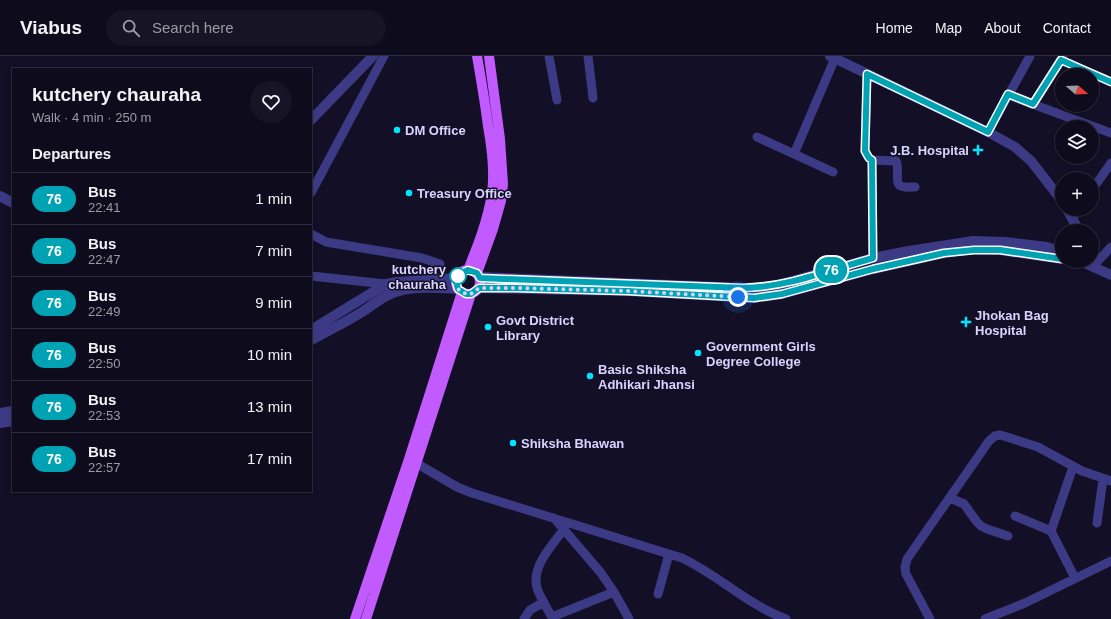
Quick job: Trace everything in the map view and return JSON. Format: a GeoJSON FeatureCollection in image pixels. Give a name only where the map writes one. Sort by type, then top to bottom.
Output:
{"type":"FeatureCollection","features":[{"type":"Feature","properties":{"kind":"main road"},"geometry":{"type":"LineString","coordinates":[[355,619],[467,291],[481,283],[475,273],[478,245],[492,193],[493,170],[491,146],[477,56]]}},
{"type":"Feature","properties":{"kind":"main road"},"geometry":{"type":"LineString","coordinates":[[475,273],[494,229],[501,201],[503,184],[500,139],[489,56]]}},
{"type":"Feature","properties":{"kind":"main road"},"geometry":{"type":"LineString","coordinates":[[467,291],[456,282],[457,278],[460,274],[475,273]]}},
{"type":"Feature","properties":{"kind":"main road"},"geometry":{"type":"LineString","coordinates":[[366,619],[416,463],[430,425],[467,291]]}},
{"type":"Feature","properties":{"kind":"street"},"geometry":{"type":"LineString","coordinates":[[312,119],[373,56]]}},
{"type":"Feature","properties":{"kind":"street"},"geometry":{"type":"LineString","coordinates":[[312,191],[384,56]]}},
{"type":"Feature","properties":{"kind":"street"},"geometry":{"type":"LineString","coordinates":[[549,56],[557,100]]}},
{"type":"Feature","properties":{"kind":"street"},"geometry":{"type":"LineString","coordinates":[[588,56],[594,98]]}},
{"type":"Feature","properties":{"kind":"street"},"geometry":{"type":"LineString","coordinates":[[988,132],[1030,56]]}},
{"type":"Feature","properties":{"kind":"street"},"geometry":{"type":"LineString","coordinates":[[794,154],[833,57],[988,132],[1015,147],[1032,161],[1055,192]]}},
{"type":"Feature","properties":{"kind":"street"},"geometry":{"type":"LineString","coordinates":[[1033,104],[1062,58],[1111,82]]}},
{"type":"Feature","properties":{"kind":"street"},"geometry":{"type":"LineString","coordinates":[[867,74],[865,151],[872,160],[896,161],[898,167],[897,182],[899,185],[915,188]]}},
{"type":"Feature","properties":{"kind":"street"},"geometry":{"type":"LineString","coordinates":[[1008,94],[1111,133]]}},
{"type":"Feature","properties":{"kind":"street"},"geometry":{"type":"LineString","coordinates":[[757,137],[833,172]]}},
{"type":"Feature","properties":{"kind":"street"},"geometry":{"type":"LineString","coordinates":[[872,160],[873,258]]}},
{"type":"Feature","properties":{"kind":"street"},"geometry":{"type":"LineString","coordinates":[[1099,180],[1111,163]]}},
{"type":"Feature","properties":{"kind":"street"},"geometry":{"type":"LineString","coordinates":[[0,196],[12,202]]}},
{"type":"Feature","properties":{"kind":"street"},"geometry":{"type":"LineString","coordinates":[[1070,216],[1075,224]]}},
{"type":"Feature","properties":{"kind":"street"},"geometry":{"type":"LineString","coordinates":[[312,235],[326,242],[422,258],[440,264]]}},
{"type":"Feature","properties":{"kind":"street"},"geometry":{"type":"LineString","coordinates":[[475,273],[763,288],[873,258],[973,241],[1005,242],[1047,247],[1055,250]]}},
{"type":"Feature","properties":{"kind":"street"},"geometry":{"type":"LineString","coordinates":[[1100,266],[1111,247]]}},
{"type":"Feature","properties":{"kind":"street"},"geometry":{"type":"LineString","coordinates":[[312,276],[403,290],[418,288],[467,291],[627,291],[754,298],[782,294],[873,269],[944,253],[974,250],[1000,250],[1055,258]]}},
{"type":"Feature","properties":{"kind":"street"},"geometry":{"type":"LineString","coordinates":[[312,339],[358,314],[381,298],[397,282],[457,278]]}},
{"type":"Feature","properties":{"kind":"street"},"geometry":{"type":"LineString","coordinates":[[312,329],[389,289]]}},
{"type":"Feature","properties":{"kind":"street"},"geometry":{"type":"LineString","coordinates":[[0,412],[12,411]]}},
{"type":"Feature","properties":{"kind":"street"},"geometry":{"type":"LineString","coordinates":[[0,423],[12,421]]}},
{"type":"Feature","properties":{"kind":"street"},"geometry":{"type":"LineString","coordinates":[[930,619],[906,574],[905,567],[907,559],[995,436],[1000,435],[1038,448],[1073,467],[1107,480],[1097,523]]}},
{"type":"Feature","properties":{"kind":"street"},"geometry":{"type":"LineString","coordinates":[[416,463],[457,487],[682,558],[704,568],[765,609],[786,619]]}},
{"type":"Feature","properties":{"kind":"street"},"geometry":{"type":"LineString","coordinates":[[1051,531],[1073,467]]}},
{"type":"Feature","properties":{"kind":"street"},"geometry":{"type":"LineString","coordinates":[[950,498],[964,504],[981,526],[1008,536]]}},
{"type":"Feature","properties":{"kind":"street"},"geometry":{"type":"LineString","coordinates":[[1015,516],[1051,531],[1075,578]]}},
{"type":"Feature","properties":{"kind":"street"},"geometry":{"type":"LineString","coordinates":[[554,518],[601,573],[614,592],[629,619]]}},
{"type":"Feature","properties":{"kind":"street"},"geometry":{"type":"LineString","coordinates":[[564,529],[539,564],[537,572],[536,581],[538,590],[552,618],[614,592]]}},
{"type":"Feature","properties":{"kind":"street"},"geometry":{"type":"LineString","coordinates":[[658,594],[669,554]]}},
{"type":"Feature","properties":{"kind":"street"},"geometry":{"type":"LineString","coordinates":[[985,619],[1025,603],[1111,561]]}},
{"type":"Feature","properties":{"kind":"street"},"geometry":{"type":"LineString","coordinates":[[524,619],[530,610],[544,602]]}},
{"type":"Feature","properties":{"kind":"bus line","name":"76"},"geometry":{"type":"LineString","coordinates":[[1055,258],[1022,252],[1000,250],[974,250],[944,253],[873,269],[782,294],[754,298],[627,291],[516,288],[479,288],[476,292],[466,294],[458,289],[456,282],[460,274],[468,270],[477,273],[480,278],[763,288],[873,258],[872,160],[866,155],[865,151],[867,74],[988,132],[1008,94],[1033,104],[1061,60],[1111,82]]}},
{"type":"Feature","properties":{"kind":"place","name":"DM Office"},"geometry":{"type":"Point","coordinates":[397,130]}},
{"type":"Feature","properties":{"kind":"place","name":"J.B. Hospital"},"geometry":{"type":"Point","coordinates":[978,150]}},
{"type":"Feature","properties":{"kind":"place","name":"Treasury Office"},"geometry":{"type":"Point","coordinates":[409,193]}},
{"type":"Feature","properties":{"kind":"place","name":"kutchery chauraha"},"geometry":{"type":"Point","coordinates":[458,276]}},
{"type":"Feature","properties":{"kind":"place","name":"Jhokan Bag Hospital"},"geometry":{"type":"Point","coordinates":[966,322]}},
{"type":"Feature","properties":{"kind":"place","name":"Govt District Library"},"geometry":{"type":"Point","coordinates":[488,327]}},
{"type":"Feature","properties":{"kind":"place","name":"Government Girls Degree College"},"geometry":{"type":"Point","coordinates":[698,353]}},
{"type":"Feature","properties":{"kind":"place","name":"Basic Shiksha Adhikari Jhansi"},"geometry":{"type":"Point","coordinates":[590,376]}},
{"type":"Feature","properties":{"kind":"place","name":"Shiksha Bhawan"},"geometry":{"type":"Point","coordinates":[513,443]}},
{"type":"Feature","properties":{"kind":"route"},"geometry":{"type":"LineString","coordinates":[[458,276],[456,282],[458,289],[466,294],[476,292],[479,288],[516,288],[627,291],[738,297]]}}]}
